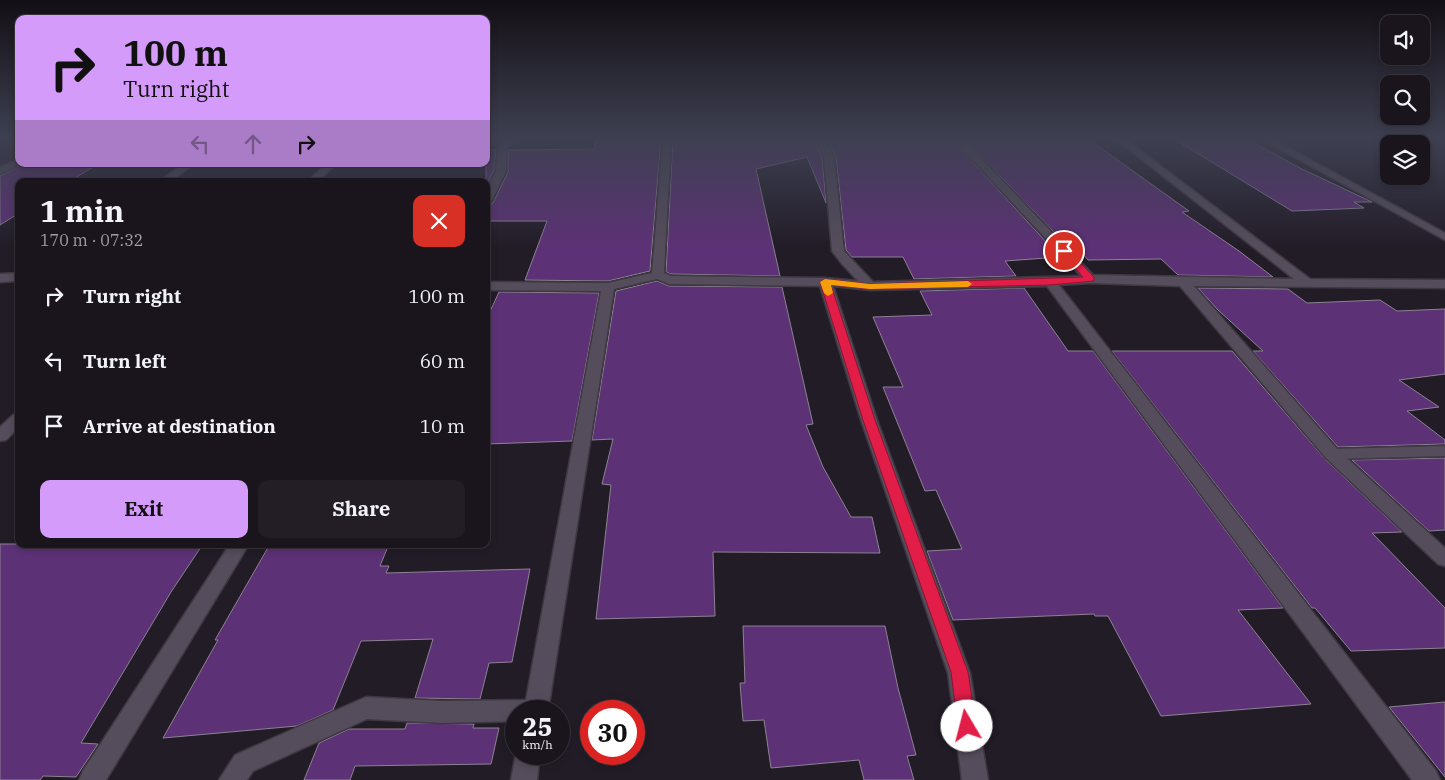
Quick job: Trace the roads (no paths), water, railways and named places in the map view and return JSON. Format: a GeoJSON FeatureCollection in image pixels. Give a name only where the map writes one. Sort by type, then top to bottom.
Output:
{"type":"FeatureCollection","features":[{"type":"Feature","properties":{"kind":"street"},"geometry":{"type":"LineString","coordinates":[[490,194],[499,175]]}},
{"type":"Feature","properties":{"kind":"street"},"geometry":{"type":"LineString","coordinates":[[658,275],[665,175]]}},
{"type":"Feature","properties":{"kind":"street"},"geometry":{"type":"LineString","coordinates":[[831,175],[838,251],[846,262],[870,286]]}},
{"type":"Feature","properties":{"kind":"street"},"geometry":{"type":"LineString","coordinates":[[993,175],[1090,279]]}},
{"type":"Feature","properties":{"kind":"street"},"geometry":{"type":"LineString","coordinates":[[1167,175],[1307,283]]}},
{"type":"Feature","properties":{"kind":"street"},"geometry":{"type":"LineString","coordinates":[[1332,175],[1445,237]]}},
{"type":"Feature","properties":{"kind":"street"},"geometry":{"type":"LineString","coordinates":[[490,286],[608,287],[658,275],[669,280],[825,282],[870,286],[1050,282],[1090,279],[1184,282],[1445,284]]}},
{"type":"Feature","properties":{"kind":"street"},"geometry":{"type":"LineString","coordinates":[[0,278],[15,277]]}},
{"type":"Feature","properties":{"kind":"street"},"geometry":{"type":"LineString","coordinates":[[825,282],[869,420],[959,672],[975,780]]}},
{"type":"Feature","properties":{"kind":"street"},"geometry":{"type":"LineString","coordinates":[[1050,282],[1427,780]]}},
{"type":"Feature","properties":{"kind":"street"},"geometry":{"type":"LineString","coordinates":[[1184,282],[1332,454],[1445,559]]}},
{"type":"Feature","properties":{"kind":"street"},"geometry":{"type":"LineString","coordinates":[[538,700],[608,287]]}},
{"type":"Feature","properties":{"kind":"street"},"geometry":{"type":"LineString","coordinates":[[0,436],[15,422]]}},
{"type":"Feature","properties":{"kind":"street"},"geometry":{"type":"LineString","coordinates":[[1332,454],[1445,451]]}},
{"type":"Feature","properties":{"kind":"street"},"geometry":{"type":"LineString","coordinates":[[92,780],[237,548]]}},
{"type":"Feature","properties":{"kind":"street"},"geometry":{"type":"LineString","coordinates":[[232,780],[244,763],[366,708],[441,712],[505,711]]}},
{"type":"Feature","properties":{"kind":"street"},"geometry":{"type":"LineString","coordinates":[[524,780],[526,765]]}}]}
